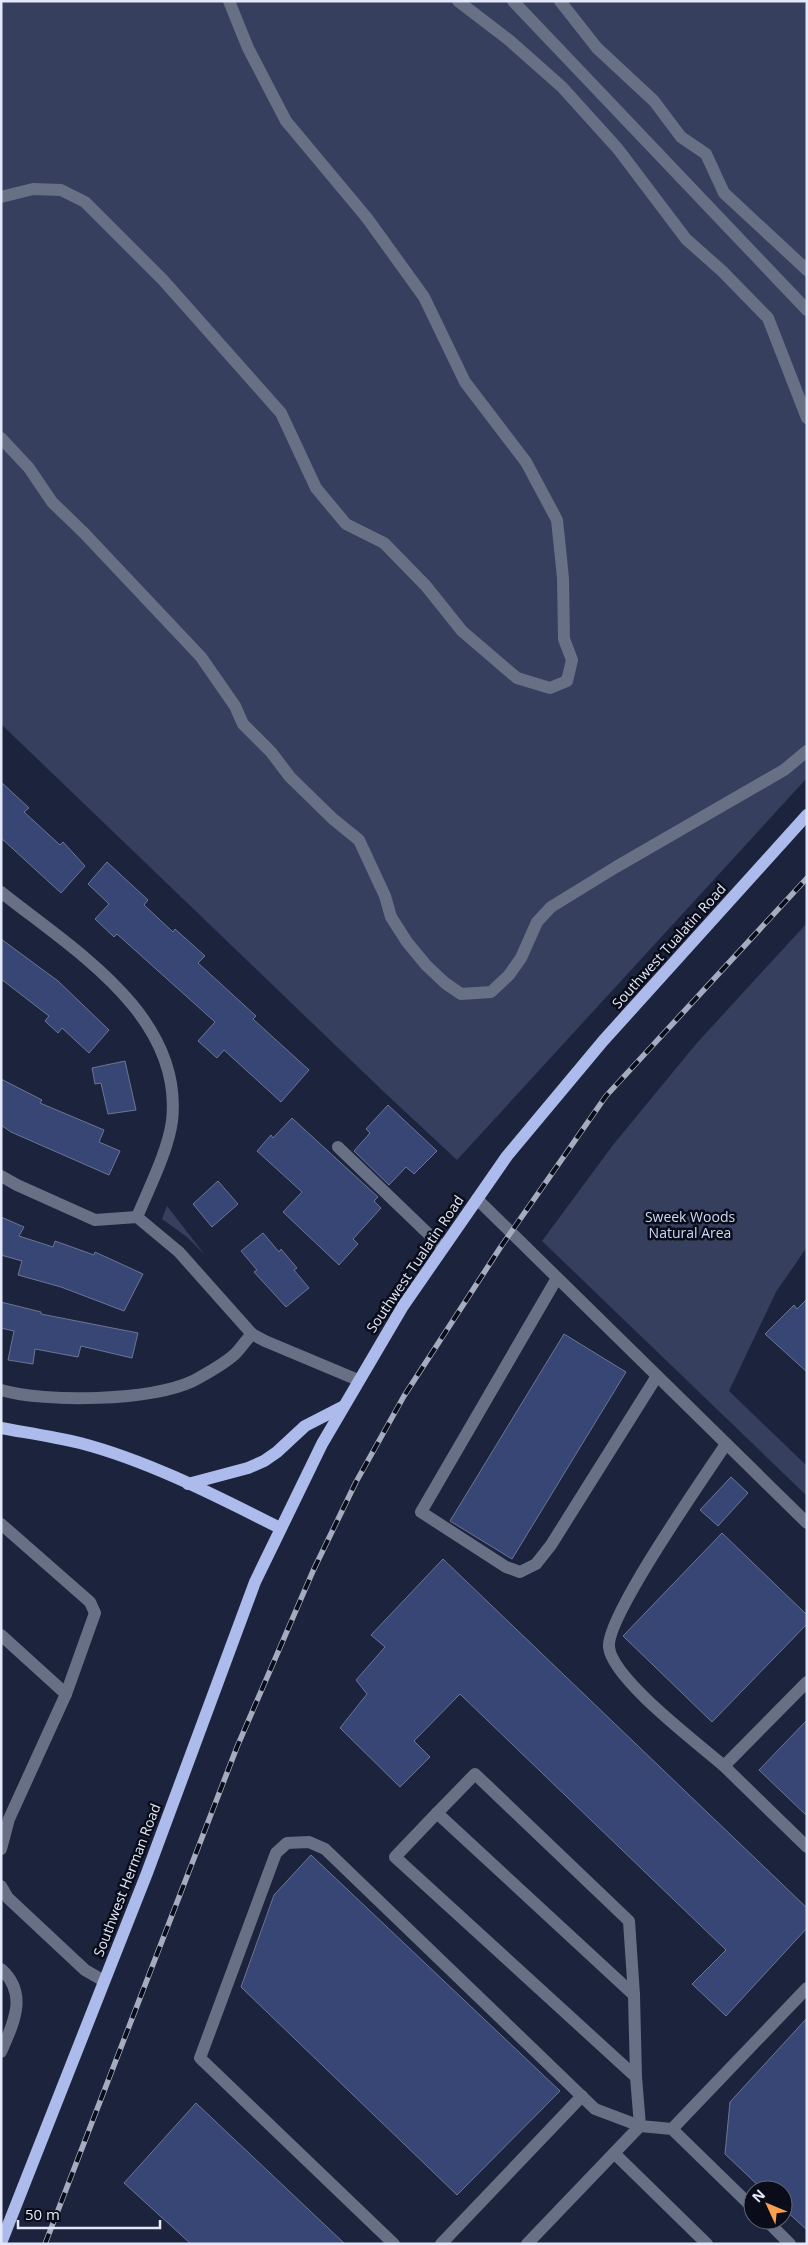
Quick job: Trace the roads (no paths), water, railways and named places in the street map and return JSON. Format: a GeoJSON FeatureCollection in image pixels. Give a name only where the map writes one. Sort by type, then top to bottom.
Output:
{"type":"FeatureCollection","features":[{"type":"Feature","properties":{"kind":"main road","name":"Southwest Tualatin Road"},"geometry":{"type":"LineString","coordinates":[[280,1528],[342,1407],[403,1306],[442,1247],[507,1156],[552,1099],[807,816]]}},
{"type":"Feature","properties":{"kind":"main road"},"geometry":{"type":"LineString","coordinates":[[188,1484],[248,1468],[264,1461],[277,1452],[304,1426],[342,1407]]}},
{"type":"Feature","properties":{"kind":"main road"},"geometry":{"type":"LineString","coordinates":[[1,1428],[80,1444],[108,1452],[188,1484],[280,1528]]}},
{"type":"Feature","properties":{"kind":"main road","name":"Southwest Herman Road"},"geometry":{"type":"LineString","coordinates":[[1,2243],[147,1873],[255,1582],[280,1528]]}},
{"type":"Feature","properties":{"kind":"street"},"geometry":{"type":"LineString","coordinates":[[1,197],[34,189],[61,190],[85,202],[163,280],[281,413],[316,488],[346,524],[384,543],[426,586],[462,631],[517,678],[550,688],[567,680],[572,660],[564,639],[563,578],[557,520],[526,462],[465,382],[424,297],[367,218],[286,120],[248,48],[229,1]]}},
{"type":"Feature","properties":{"kind":"street"},"geometry":{"type":"LineString","coordinates":[[458,1],[509,40],[562,87],[618,149],[686,239],[722,271],[768,318],[807,418]]}},
{"type":"Feature","properties":{"kind":"street"},"geometry":{"type":"LineString","coordinates":[[513,1],[807,310]]}},
{"type":"Feature","properties":{"kind":"street"},"geometry":{"type":"LineString","coordinates":[[560,1],[597,48],[654,101],[681,136],[706,154],[724,193],[807,270]]}},
{"type":"Feature","properties":{"kind":"street"},"geometry":{"type":"LineString","coordinates":[[1,438],[29,468],[52,502],[84,533],[201,657],[235,706],[243,724],[271,752],[290,777],[333,819],[359,840],[385,896],[391,917],[407,942],[445,983],[462,994],[490,992],[509,975],[521,958],[537,922],[551,907],[784,770],[807,751]]}},
{"type":"Feature","properties":{"kind":"street"},"geometry":{"type":"LineString","coordinates":[[1,892],[107,977],[130,1002],[153,1033],[164,1058],[172,1090],[172,1122],[163,1152],[137,1217]]}},
{"type":"Feature","properties":{"kind":"street"},"geometry":{"type":"LineString","coordinates":[[338,1147],[442,1247]]}},
{"type":"Feature","properties":{"kind":"street"},"geometry":{"type":"LineString","coordinates":[[1,1176],[95,1220],[137,1217],[179,1252],[252,1334],[358,1380]]}},
{"type":"Feature","properties":{"kind":"street"},"geometry":{"type":"LineString","coordinates":[[477,1199],[807,1523]]}},
{"type":"Feature","properties":{"kind":"street"},"geometry":{"type":"LineString","coordinates":[[557,1278],[421,1512],[506,1567],[520,1572],[536,1564],[552,1544],[657,1376]]}},
{"type":"Feature","properties":{"kind":"street"},"geometry":{"type":"LineString","coordinates":[[1,1390],[55,1397],[96,1398],[150,1393],[192,1381],[234,1355],[252,1334]]}},
{"type":"Feature","properties":{"kind":"street"},"geometry":{"type":"LineString","coordinates":[[726,1444],[671,1527],[630,1595],[610,1637],[609,1648],[615,1662],[632,1686],[724,1766],[807,1846]]}},
{"type":"Feature","properties":{"kind":"street"},"geometry":{"type":"LineString","coordinates":[[1,1524],[90,1602],[95,1613],[66,1694],[5,1815],[1,1849]]}},
{"type":"Feature","properties":{"kind":"street"},"geometry":{"type":"LineString","coordinates":[[1,1634],[66,1694]]}},
{"type":"Feature","properties":{"kind":"street"},"geometry":{"type":"LineString","coordinates":[[724,1766],[807,1682]]}},
{"type":"Feature","properties":{"kind":"street"},"geometry":{"type":"LineString","coordinates":[[527,2244],[640,2126],[629,1921],[475,1774],[395,1857],[636,2078]]}},
{"type":"Feature","properties":{"kind":"street"},"geometry":{"type":"LineString","coordinates":[[437,1813],[634,1995]]}},
{"type":"Feature","properties":{"kind":"street"},"geometry":{"type":"LineString","coordinates":[[394,2244],[200,2058],[276,1854],[288,1843],[308,1842],[325,1849],[595,2109],[640,2126],[672,2129],[743,2198]]}},
{"type":"Feature","properties":{"kind":"street"},"geometry":{"type":"LineString","coordinates":[[1,1886],[8,1898],[85,1970],[104,1981]]}},
{"type":"Feature","properties":{"kind":"street"},"geometry":{"type":"LineString","coordinates":[[1,1969],[12,1985],[18,2004],[16,2019],[1,2052]]}},
{"type":"Feature","properties":{"kind":"street"},"geometry":{"type":"LineString","coordinates":[[672,2129],[807,1988]]}},
{"type":"Feature","properties":{"kind":"street"},"geometry":{"type":"LineString","coordinates":[[441,2244],[582,2096]]}},
{"type":"Feature","properties":{"kind":"street"},"geometry":{"type":"LineString","coordinates":[[614,2153],[707,2244]]}},
{"type":"Feature","properties":{"kind":"street"},"geometry":{"type":"LineString","coordinates":[[776,2230],[790,2244]]}},
{"type":"Feature","properties":{"kind":"railway"},"geometry":{"type":"LineString","coordinates":[[45,2244],[237,1747],[313,1571],[356,1482],[404,1396],[500,1248],[606,1096],[807,878]]}},
{"type":"Feature","properties":{"kind":"park label","name":"Sweek Woods Natural Area"},"geometry":{"type":"Point","coordinates":[690,1226]}}]}
